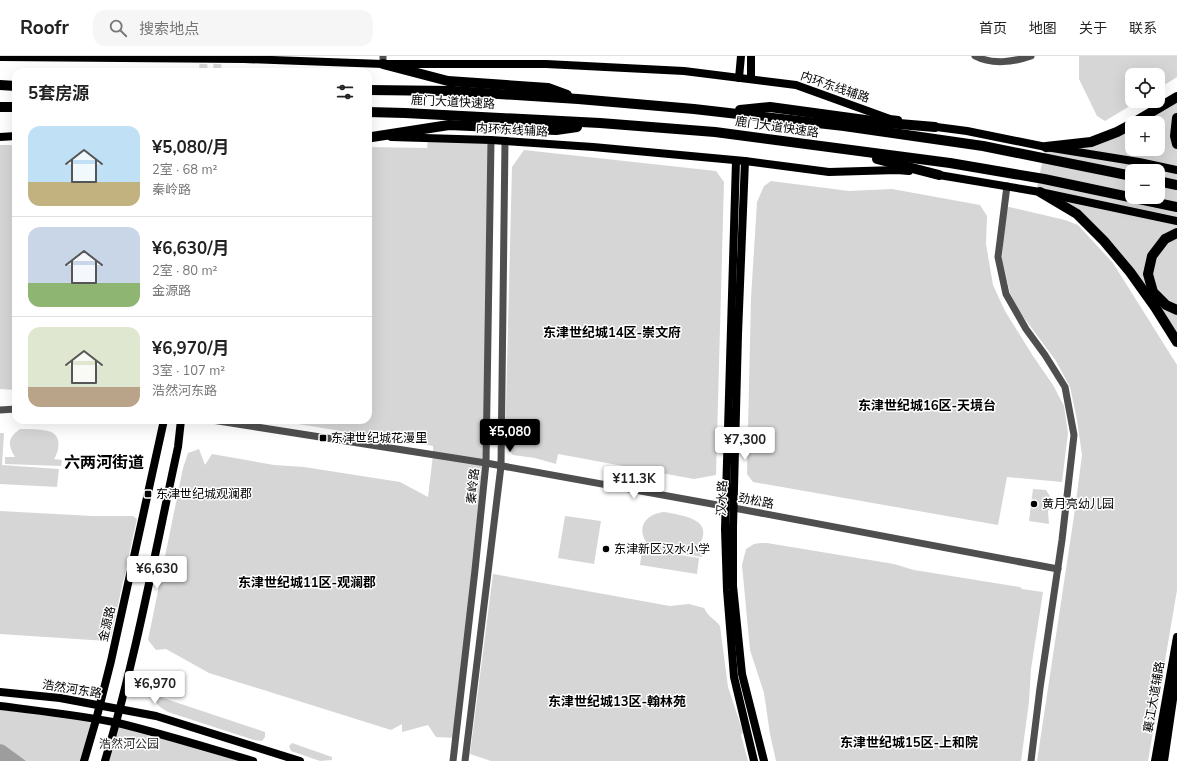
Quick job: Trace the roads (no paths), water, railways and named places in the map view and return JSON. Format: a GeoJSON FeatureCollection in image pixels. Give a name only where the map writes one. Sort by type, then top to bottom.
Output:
{"type":"FeatureCollection","features":[{"type":"Feature","properties":{"kind":"highway"},"geometry":{"type":"LineString","coordinates":[[383,60],[448,81],[548,88],[578,99]]}},
{"type":"Feature","properties":{"kind":"highway"},"geometry":{"type":"LineString","coordinates":[[0,86],[12,86]]}},
{"type":"Feature","properties":{"kind":"highway","name":"鹿门大道快速路"},"geometry":{"type":"LineString","coordinates":[[372,90],[453,91],[578,99],[721,112],[844,126],[983,146],[1125,175]]}},
{"type":"Feature","properties":{"kind":"highway"},"geometry":{"type":"LineString","coordinates":[[1145,116],[1177,97]]}},
{"type":"Feature","properties":{"kind":"highway"},"geometry":{"type":"LineString","coordinates":[[0,107],[12,107]]}},
{"type":"Feature","properties":{"kind":"highway"},"geometry":{"type":"LineString","coordinates":[[721,112],[770,107],[934,127]]}},
{"type":"Feature","properties":{"kind":"highway","name":"鹿门大道快速路"},"geometry":{"type":"LineString","coordinates":[[372,112],[405,112],[600,123],[715,132],[950,163],[1044,179],[1177,207]]}},
{"type":"Feature","properties":{"kind":"highway"},"geometry":{"type":"LineString","coordinates":[[1177,118],[1175,136],[1177,144]]}},
{"type":"Feature","properties":{"kind":"highway"},"geometry":{"type":"LineString","coordinates":[[372,137],[449,125],[556,130],[600,123]]}},
{"type":"Feature","properties":{"kind":"highway"},"geometry":{"type":"LineString","coordinates":[[1046,146],[1091,142],[1125,128]]}},
{"type":"Feature","properties":{"kind":"highway"},"geometry":{"type":"LineString","coordinates":[[785,141],[826,153],[879,159],[939,175]]}},
{"type":"Feature","properties":{"kind":"highway"},"geometry":{"type":"LineString","coordinates":[[1165,182],[1177,185]]}},
{"type":"Feature","properties":{"kind":"highway"},"geometry":{"type":"LineString","coordinates":[[1040,192],[1077,214],[1104,242],[1130,272],[1155,307],[1177,342]]}},
{"type":"Feature","properties":{"kind":"highway"},"geometry":{"type":"LineString","coordinates":[[1177,233],[1165,240],[1152,256],[1148,274],[1153,292],[1166,305],[1177,310]]}},
{"type":"Feature","properties":{"kind":"highway"},"geometry":{"type":"LineString","coordinates":[[1163,761],[1177,664]]}},
{"type":"Feature","properties":{"kind":"highway"},"geometry":{"type":"LineString","coordinates":[[1169,761],[1177,703]]}},
{"type":"Feature","properties":{"kind":"main road"},"geometry":{"type":"LineString","coordinates":[[739,78],[742,56]]}},
{"type":"Feature","properties":{"kind":"main road"},"geometry":{"type":"LineString","coordinates":[[751,56],[751,79]]}},
{"type":"Feature","properties":{"kind":"main road","name":"内环东线辅路"},"geometry":{"type":"LineString","coordinates":[[0,57],[182,57],[383,60],[546,64],[684,71],[796,85],[890,119],[934,127],[968,131],[1177,170]]}},
{"type":"Feature","properties":{"kind":"main road"},"geometry":{"type":"LineString","coordinates":[[0,137],[12,136]]}},
{"type":"Feature","properties":{"kind":"main road","name":"内环东线辅路"},"geometry":{"type":"LineString","coordinates":[[372,137],[491,140],[593,147],[740,161],[829,172],[897,170],[939,175],[1040,192],[1177,221]]}},
{"type":"Feature","properties":{"kind":"main road","name":"汉水路"},"geometry":{"type":"LineString","coordinates":[[740,161],[730,507],[732,586],[742,674],[764,761]]}},
{"type":"Feature","properties":{"kind":"main road","name":"金源路"},"geometry":{"type":"LineString","coordinates":[[84,761],[113,655],[163,424]]}},
{"type":"Feature","properties":{"kind":"main road"},"geometry":{"type":"LineString","coordinates":[[106,758],[132,659],[179,439],[181,424]]}},
{"type":"Feature","properties":{"kind":"main road","name":"汉水路"},"geometry":{"type":"LineString","coordinates":[[730,507],[725,529],[727,590],[734,678],[754,761]]}},
{"type":"Feature","properties":{"kind":"main road","name":"襄江大道辅路"},"geometry":{"type":"LineString","coordinates":[[1155,761],[1177,637]]}},
{"type":"Feature","properties":{"kind":"main road","name":"浩然河东路"},"geometry":{"type":"LineString","coordinates":[[0,692],[60,698],[156,716],[300,761]]}},
{"type":"Feature","properties":{"kind":"main road"},"geometry":{"type":"LineString","coordinates":[[0,706],[116,723],[161,734],[253,761]]}},
{"type":"Feature","properties":{"kind":"street"},"geometry":{"type":"LineString","coordinates":[[975,56],[982,60],[1004,62],[1031,56]]}},
{"type":"Feature","properties":{"kind":"street","name":"秦岭路"},"geometry":{"type":"LineString","coordinates":[[452,761],[475,570],[486,463],[489,351],[491,140]]}},
{"type":"Feature","properties":{"kind":"street","name":"秦岭路"},"geometry":{"type":"LineString","coordinates":[[465,761],[500,466],[505,141]]}},
{"type":"Feature","properties":{"kind":"street"},"geometry":{"type":"LineString","coordinates":[[1007,186],[998,257],[1006,294],[1026,329],[1045,355],[1065,387],[1074,435],[1062,540],[1040,688],[1032,761]]}},
{"type":"Feature","properties":{"kind":"street"},"geometry":{"type":"LineString","coordinates":[[0,410],[12,409]]}},
{"type":"Feature","properties":{"kind":"street","name":"劲松路"},"geometry":{"type":"LineString","coordinates":[[237,424],[486,463],[1058,569]]}},
{"type":"Feature","properties":{"kind":"tunnel"},"geometry":{"type":"LineString","coordinates":[[203,68],[204,56]]}},
{"type":"Feature","properties":{"kind":"tunnel"},"geometry":{"type":"LineString","coordinates":[[217,68],[218,56]]}},
{"type":"Feature","properties":{"kind":"place","name":"东津世纪城花漫里"},"geometry":{"type":"Point","coordinates":[323,438]}},
{"type":"Feature","properties":{"kind":"place","name":"东津世纪城观澜郡"},"geometry":{"type":"Point","coordinates":[148,494]}},
{"type":"Feature","properties":{"kind":"place","name":"黄月亮幼儿园"},"geometry":{"type":"Point","coordinates":[1034,504]}},
{"type":"Feature","properties":{"kind":"place","name":"东津新区汉水小学"},"geometry":{"type":"Point","coordinates":[606,549]}},
{"type":"Feature","properties":{"kind":"district","name":"东津世纪城14区-崇文府"},"geometry":{"type":"Point","coordinates":[612,333]}},
{"type":"Feature","properties":{"kind":"district","name":"东津世纪城16区-天境台"},"geometry":{"type":"Point","coordinates":[927,406]}},
{"type":"Feature","properties":{"kind":"district","name":"六两河街道"},"geometry":{"type":"Point","coordinates":[104,463]}},
{"type":"Feature","properties":{"kind":"district","name":"东津世纪城11区-观澜郡"},"geometry":{"type":"Point","coordinates":[307,583]}},
{"type":"Feature","properties":{"kind":"district","name":"东津世纪城13区-翰林苑"},"geometry":{"type":"Point","coordinates":[617,702]}},
{"type":"Feature","properties":{"kind":"district","name":"东津世纪城15区-上和院"},"geometry":{"type":"Point","coordinates":[909,743]}},
{"type":"Feature","properties":{"kind":"park label","name":"浩然河公园"},"geometry":{"type":"Point","coordinates":[129,744]}}]}
